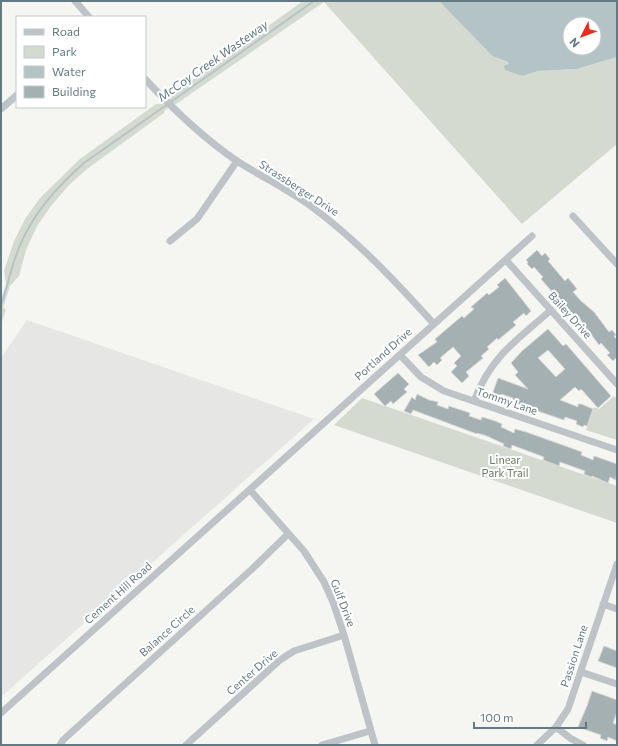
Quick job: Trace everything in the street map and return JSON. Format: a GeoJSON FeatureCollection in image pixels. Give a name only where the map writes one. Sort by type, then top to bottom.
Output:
{"type":"FeatureCollection","features":[{"type":"Feature","properties":{"kind":"street"},"geometry":{"type":"LineString","coordinates":[[75,1],[88,16]]}},
{"type":"Feature","properties":{"kind":"street","name":"Strassberger Drive"},"geometry":{"type":"LineString","coordinates":[[146,80],[173,109],[237,160],[310,206],[347,234],[380,265],[434,324]]}},
{"type":"Feature","properties":{"kind":"street"},"geometry":{"type":"LineString","coordinates":[[1,109],[16,96]]}},
{"type":"Feature","properties":{"kind":"street"},"geometry":{"type":"LineString","coordinates":[[170,241],[197,219],[237,160]]}},
{"type":"Feature","properties":{"kind":"street"},"geometry":{"type":"LineString","coordinates":[[573,216],[617,264]]}},
{"type":"Feature","properties":{"kind":"street","name":"Portland Drive"},"geometry":{"type":"LineString","coordinates":[[250,490],[532,236]]}},
{"type":"Feature","properties":{"kind":"street","name":"Bailey Drive"},"geometry":{"type":"LineString","coordinates":[[506,260],[617,384]]}},
{"type":"Feature","properties":{"kind":"street"},"geometry":{"type":"LineString","coordinates":[[474,402],[487,372],[494,362],[551,310]]}},
{"type":"Feature","properties":{"kind":"street","name":"Tommy Lane"},"geometry":{"type":"LineString","coordinates":[[400,354],[426,382],[444,391],[617,450]]}},
{"type":"Feature","properties":{"kind":"street","name":"Gulf Drive"},"geometry":{"type":"LineString","coordinates":[[250,490],[304,551],[324,582],[333,602],[344,635],[374,745]]}},
{"type":"Feature","properties":{"kind":"street","name":"Cement Hill Road"},"geometry":{"type":"LineString","coordinates":[[1,713],[250,490]]}},
{"type":"Feature","properties":{"kind":"street","name":"Balance Circle"},"geometry":{"type":"LineString","coordinates":[[60,745],[251,570],[288,534]]}},
{"type":"Feature","properties":{"kind":"street","name":"Passion Lane"},"geometry":{"type":"LineString","coordinates":[[537,745],[556,726],[568,709],[617,564]]}},
{"type":"Feature","properties":{"kind":"street"},"geometry":{"type":"LineString","coordinates":[[603,604],[617,609]]}},
{"type":"Feature","properties":{"kind":"street","name":"Center Drive"},"geometry":{"type":"LineString","coordinates":[[186,745],[280,660],[294,651],[344,635]]}},
{"type":"Feature","properties":{"kind":"street"},"geometry":{"type":"LineString","coordinates":[[581,672],[617,684]]}},
{"type":"Feature","properties":{"kind":"street"},"geometry":{"type":"LineString","coordinates":[[556,726],[570,738],[583,745]]}},
{"type":"Feature","properties":{"kind":"street"},"geometry":{"type":"LineString","coordinates":[[322,745],[370,731]]}},
{"type":"Feature","properties":{"kind":"shaded area"},"geometry":{"type":"Polygon","coordinates":[[[27,320],[314,419],[1,697],[1,358],[27,320]]]}},
{"type":"Feature","properties":{"kind":"green space"},"geometry":{"type":"Polygon","coordinates":[[[303,1],[439,1],[492,56],[508,62],[521,76],[538,71],[577,69],[617,57],[617,144],[522,224],[324,2],[179,102],[165,110],[164,113],[87,169],[69,185],[51,206],[37,226],[26,250],[19,276],[10,286],[3,308],[6,309],[1,325],[1,299],[6,285],[4,271],[14,241],[25,219],[40,198],[80,159],[303,1]]]}},
{"type":"Feature","properties":{"kind":"green space"},"geometry":{"type":"Polygon","coordinates":[[[614,396],[617,399],[617,440],[586,430],[594,407],[599,409],[614,396]]]}},
{"type":"Feature","properties":{"kind":"green space","name":"Linear Park Trail"},"geometry":{"type":"Polygon","coordinates":[[[362,398],[617,486],[617,523],[334,425],[362,398]]]}},
{"type":"Feature","properties":{"kind":"water"},"geometry":{"type":"Polygon","coordinates":[[[439,1],[617,1],[617,57],[577,69],[538,71],[522,76],[505,70],[504,66],[509,64],[508,62],[492,56],[439,1]]]}},
{"type":"Feature","properties":{"kind":"building"},"geometry":{"type":"Polygon","coordinates":[[[537,250],[542,256],[545,253],[550,259],[548,261],[565,281],[568,278],[577,289],[573,292],[594,312],[609,332],[612,330],[616,335],[614,336],[617,340],[617,357],[613,361],[607,355],[610,353],[601,343],[599,345],[577,315],[575,318],[541,279],[543,277],[534,267],[532,269],[527,264],[528,262],[526,260],[537,250]]]}},
{"type":"Feature","properties":{"kind":"building"},"geometry":{"type":"Polygon","coordinates":[[[505,278],[531,311],[526,316],[524,313],[513,322],[516,325],[487,347],[489,349],[481,356],[483,358],[466,372],[469,376],[462,383],[451,372],[457,366],[454,363],[461,356],[453,347],[440,358],[442,360],[437,365],[434,362],[429,367],[418,355],[437,342],[435,339],[462,316],[464,318],[474,309],[471,307],[487,293],[489,295],[499,287],[497,285],[505,278]]]}},
{"type":"Feature","properties":{"kind":"building"},"geometry":{"type":"Polygon","coordinates":[[[548,329],[563,346],[566,344],[611,396],[598,408],[581,389],[579,391],[575,387],[560,400],[578,407],[578,404],[581,404],[593,409],[587,426],[584,425],[583,427],[576,424],[577,421],[565,417],[564,420],[517,404],[513,401],[513,398],[501,394],[500,397],[492,395],[498,378],[528,389],[515,375],[518,372],[511,363],[522,351],[548,329]],[[548,350],[538,358],[556,377],[565,369],[548,350]]]}},
{"type":"Feature","properties":{"kind":"building"},"geometry":{"type":"Polygon","coordinates":[[[398,373],[409,384],[404,389],[407,392],[393,404],[391,401],[385,406],[374,394],[398,373]]]}},
{"type":"Feature","properties":{"kind":"building"},"geometry":{"type":"Polygon","coordinates":[[[417,394],[429,400],[438,402],[437,405],[448,409],[449,406],[470,413],[469,416],[481,420],[482,417],[495,421],[502,424],[501,427],[514,433],[515,429],[526,432],[582,452],[581,455],[593,460],[594,456],[617,464],[616,480],[610,477],[608,483],[584,474],[585,471],[560,462],[559,466],[543,460],[544,457],[512,445],[511,449],[503,446],[504,444],[487,436],[477,434],[413,410],[411,414],[404,411],[412,397],[415,400],[417,394]]]}},
{"type":"Feature","properties":{"kind":"building"},"geometry":{"type":"Polygon","coordinates":[[[604,646],[617,651],[617,668],[598,661],[604,646]]]}},
{"type":"Feature","properties":{"kind":"building"},"geometry":{"type":"Polygon","coordinates":[[[592,691],[617,700],[617,712],[613,723],[617,725],[617,741],[608,737],[607,741],[600,738],[601,735],[578,727],[592,691]]]}},
{"type":"Feature","properties":{"kind":"waterway","name":"McCoy Creek Wasteway"},"geometry":{"type":"LineString","coordinates":[[1,306],[16,257],[30,225],[46,202],[74,172],[84,163],[314,1]]}}]}
